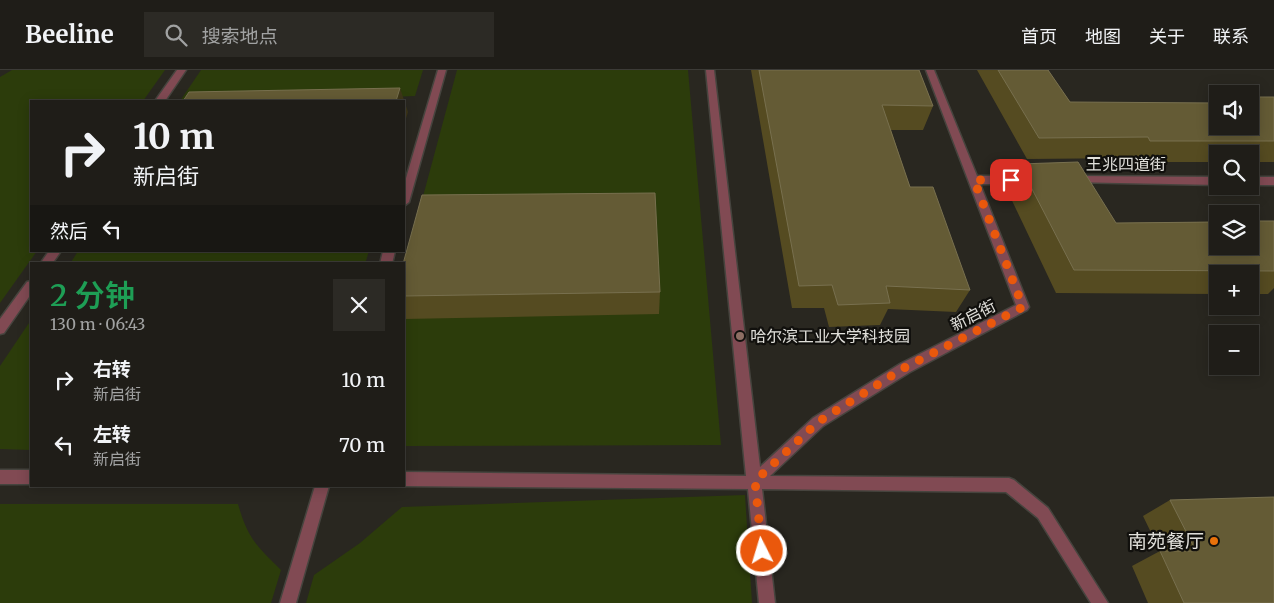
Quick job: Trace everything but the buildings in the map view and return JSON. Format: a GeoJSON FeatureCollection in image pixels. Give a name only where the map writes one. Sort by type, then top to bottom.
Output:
{"type":"FeatureCollection","features":[{"type":"Feature","properties":{"kind":"street"},"geometry":{"type":"LineString","coordinates":[[161,100],[182,70]]}},
{"type":"Feature","properties":{"kind":"street"},"geometry":{"type":"LineString","coordinates":[[406,189],[442,70]]}},
{"type":"Feature","properties":{"kind":"street"},"geometry":{"type":"LineString","coordinates":[[710,70],[767,603]]}},
{"type":"Feature","properties":{"kind":"street","name":"新启街"},"geometry":{"type":"LineString","coordinates":[[755,481],[818,422],[904,368],[1023,307],[930,70]]}},
{"type":"Feature","properties":{"kind":"street"},"geometry":{"type":"LineString","coordinates":[[974,180],[1032,180]]}},
{"type":"Feature","properties":{"kind":"street","name":"王兆四道街"},"geometry":{"type":"LineString","coordinates":[[1061,180],[1209,181]]}},
{"type":"Feature","properties":{"kind":"street"},"geometry":{"type":"LineString","coordinates":[[1259,181],[1274,181]]}},
{"type":"Feature","properties":{"kind":"street"},"geometry":{"type":"LineString","coordinates":[[0,330],[30,286]]}},
{"type":"Feature","properties":{"kind":"street"},"geometry":{"type":"LineString","coordinates":[[0,477],[30,477]]}},
{"type":"Feature","properties":{"kind":"street"},"geometry":{"type":"LineString","coordinates":[[405,479],[1009,485],[1043,513],[1100,603]]}},
{"type":"Feature","properties":{"kind":"street"},"geometry":{"type":"LineString","coordinates":[[288,603],[322,487]]}},
{"type":"Feature","properties":{"kind":"green space"},"geometry":{"type":"Polygon","coordinates":[[[12,70],[165,70],[144,100],[30,100],[30,252],[36,252],[0,303],[0,77],[12,70]]]}},
{"type":"Feature","properties":{"kind":"green space"},"geometry":{"type":"Polygon","coordinates":[[[201,70],[423,70],[415,96],[314,100],[181,100],[201,70]]]}},
{"type":"Feature","properties":{"kind":"green space"},"geometry":{"type":"Polygon","coordinates":[[[457,70],[688,70],[721,445],[405,446],[405,263],[457,70]]]}},
{"type":"Feature","properties":{"kind":"green space"},"geometry":{"type":"Polygon","coordinates":[[[77,252],[369,252],[366,262],[71,262],[77,252]]]}},
{"type":"Feature","properties":{"kind":"green space"},"geometry":{"type":"Polygon","coordinates":[[[30,321],[30,450],[0,449],[0,366],[30,321]]]}},
{"type":"Feature","properties":{"kind":"green space"},"geometry":{"type":"Polygon","coordinates":[[[745,495],[752,603],[306,603],[314,575],[360,543],[402,507],[745,495]]]}},
{"type":"Feature","properties":{"kind":"green space"},"geometry":{"type":"Polygon","coordinates":[[[0,504],[238,504],[249,534],[281,570],[271,603],[0,603],[0,504]]]}},
{"type":"Feature","properties":{"kind":"place","name":"哈尔滨工业大学科技园"},"geometry":{"type":"Point","coordinates":[740,336]}},
{"type":"Feature","properties":{"kind":"place","name":"南苑餐厅"},"geometry":{"type":"Point","coordinates":[1214,541]}},
{"type":"Feature","properties":{"kind":"route"},"geometry":{"type":"LineString","coordinates":[[762,551],[755,481],[818,422],[904,368],[1023,307],[974,180],[1011,180]]}}]}
